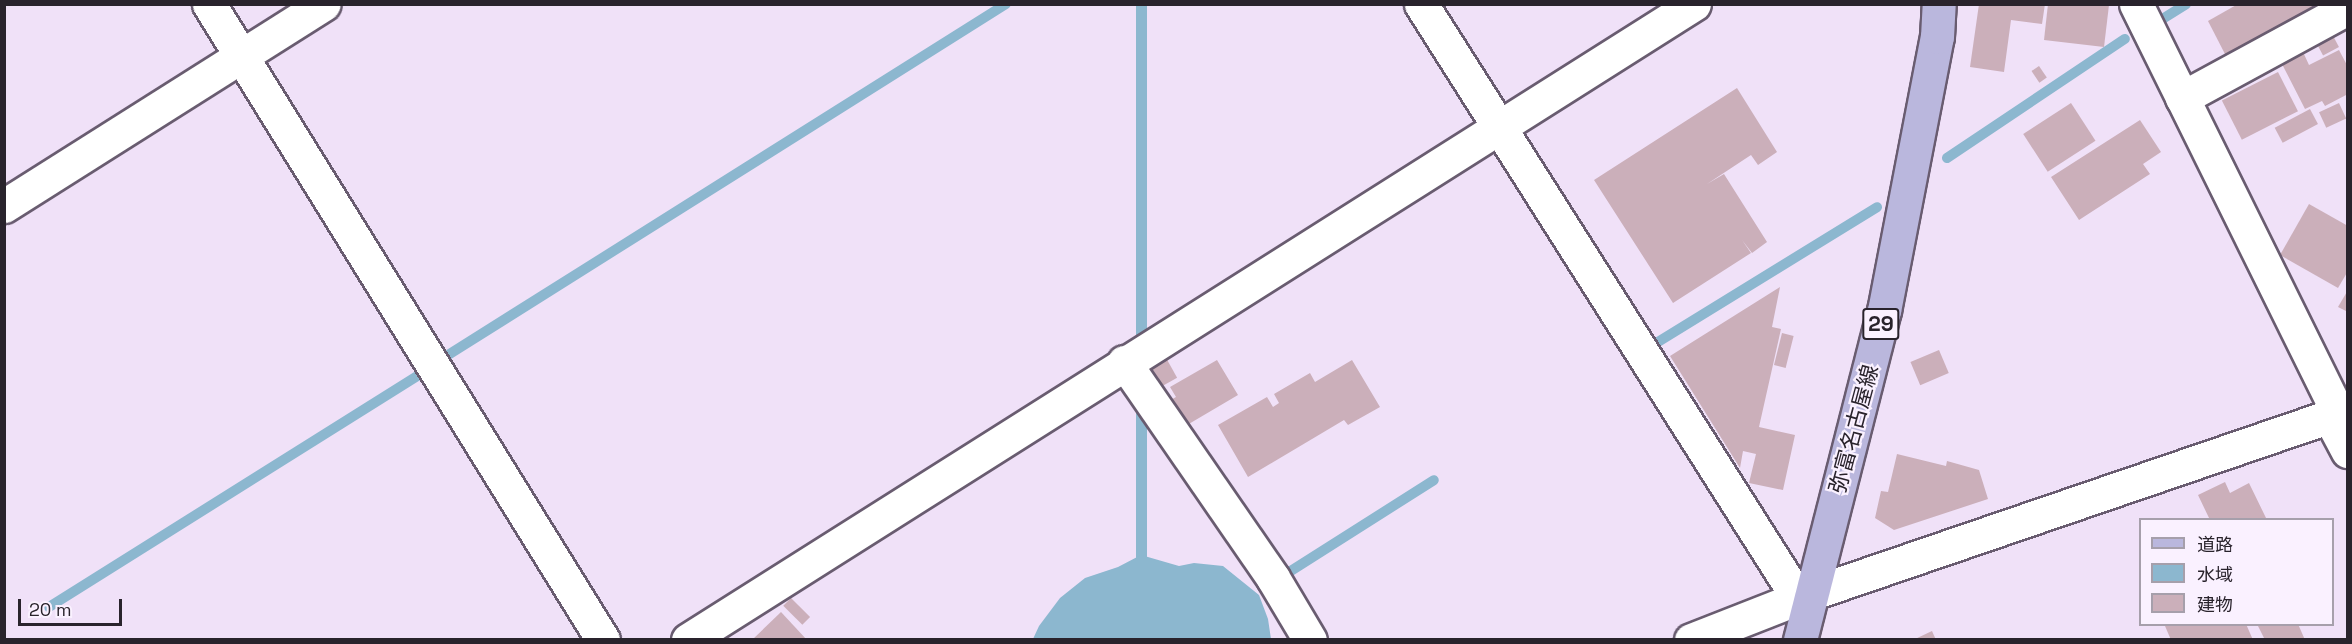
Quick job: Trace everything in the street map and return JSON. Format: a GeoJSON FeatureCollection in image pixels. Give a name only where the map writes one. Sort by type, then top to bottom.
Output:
{"type":"FeatureCollection","features":[{"type":"Feature","properties":{"kind":"main road","name":"弥富名古屋線"},"geometry":{"type":"LineString","coordinates":[[1800,639],[1805,596],[1884,311],[1936,37],[1939,4]]}},
{"type":"Feature","properties":{"kind":"street"},"geometry":{"type":"LineString","coordinates":[[209,4],[603,639]]}},
{"type":"Feature","properties":{"kind":"street"},"geometry":{"type":"LineString","coordinates":[[4,206],[324,4]]}},
{"type":"Feature","properties":{"kind":"street"},"geometry":{"type":"LineString","coordinates":[[1421,4],[1498,127],[1805,596]]}},
{"type":"Feature","properties":{"kind":"street"},"geometry":{"type":"LineString","coordinates":[[688,639],[1694,4]]}},
{"type":"Feature","properties":{"kind":"street"},"geometry":{"type":"LineString","coordinates":[[2136,4],[2338,413],[2348,451]]}},
{"type":"Feature","properties":{"kind":"street"},"geometry":{"type":"LineString","coordinates":[[2182,98],[2348,9]]}},
{"type":"Feature","properties":{"kind":"street"},"geometry":{"type":"LineString","coordinates":[[1124,362],[1273,578],[1310,639]]}},
{"type":"Feature","properties":{"kind":"street"},"geometry":{"type":"LineString","coordinates":[[1691,639],[1805,596],[2338,413]]}},
{"type":"Feature","properties":{"kind":"water"},"geometry":{"type":"Polygon","coordinates":[[[1136,5],[1147,5],[1147,640],[1136,640],[1136,5]]]}},
{"type":"Feature","properties":{"kind":"water"},"geometry":{"type":"Polygon","coordinates":[[[1141,555],[1179,566],[1194,563],[1223,566],[1259,595],[1268,619],[1271,639],[1033,639],[1039,626],[1060,598],[1085,578],[1118,567],[1141,555]]]}},
{"type":"Feature","properties":{"kind":"building"},"geometry":{"type":"Polygon","coordinates":[[[1979,4],[2045,4],[2042,24],[2011,20],[2004,72],[1970,67],[1979,4]]]}},
{"type":"Feature","properties":{"kind":"building"},"geometry":{"type":"Polygon","coordinates":[[[2048,4],[2109,5],[2104,47],[2044,40],[2048,4]]]}},
{"type":"Feature","properties":{"kind":"building"},"geometry":{"type":"Polygon","coordinates":[[[2238,4],[2326,4],[2226,56],[2208,21],[2238,4]]]}},
{"type":"Feature","properties":{"kind":"building"},"geometry":{"type":"Polygon","coordinates":[[[2331,32],[2339,47],[2323,55],[2315,40],[2331,32]]]}},
{"type":"Feature","properties":{"kind":"building"},"geometry":{"type":"Polygon","coordinates":[[[2339,50],[2348,67],[2348,94],[2325,106],[2322,101],[2305,109],[2282,64],[2303,52],[2309,65],[2339,50]]]}},
{"type":"Feature","properties":{"kind":"building"},"geometry":{"type":"Polygon","coordinates":[[[2039,66],[2047,78],[2039,83],[2032,71],[2039,66]]]}},
{"type":"Feature","properties":{"kind":"building"},"geometry":{"type":"Polygon","coordinates":[[[2278,72],[2298,111],[2242,140],[2222,101],[2278,72]]]}},
{"type":"Feature","properties":{"kind":"building"},"geometry":{"type":"Polygon","coordinates":[[[1737,88],[1777,152],[1758,165],[1751,155],[1707,184],[1724,174],[1767,242],[1752,253],[1742,240],[1751,253],[1673,303],[1594,180],[1737,88]]]}},
{"type":"Feature","properties":{"kind":"building"},"geometry":{"type":"Polygon","coordinates":[[[2071,103],[2096,141],[2048,172],[2023,134],[2071,103]]]}},
{"type":"Feature","properties":{"kind":"building"},"geometry":{"type":"Polygon","coordinates":[[[2339,103],[2346,118],[2326,128],[2319,112],[2339,103]]]}},
{"type":"Feature","properties":{"kind":"building"},"geometry":{"type":"Polygon","coordinates":[[[2310,109],[2318,124],[2283,143],[2275,128],[2310,109]]]}},
{"type":"Feature","properties":{"kind":"building"},"geometry":{"type":"Polygon","coordinates":[[[2140,120],[2161,152],[2143,164],[2150,174],[2079,220],[2051,177],[2140,120]]]}},
{"type":"Feature","properties":{"kind":"building"},"geometry":{"type":"Polygon","coordinates":[[[2309,204],[2348,226],[2348,271],[2338,288],[2280,255],[2309,204]]]}},
{"type":"Feature","properties":{"kind":"building"},"geometry":{"type":"Polygon","coordinates":[[[1780,287],[1772,327],[1781,329],[1759,427],[1795,435],[1783,490],[1749,483],[1756,454],[1743,451],[1740,468],[1670,356],[1780,287]]]}},
{"type":"Feature","properties":{"kind":"building"},"geometry":{"type":"Polygon","coordinates":[[[2348,290],[2348,312],[2338,307],[2348,290]]]}},
{"type":"Feature","properties":{"kind":"building"},"geometry":{"type":"Polygon","coordinates":[[[1782,333],[1794,336],[1786,368],[1774,365],[1782,333]]]}},
{"type":"Feature","properties":{"kind":"building"},"geometry":{"type":"Polygon","coordinates":[[[1939,350],[1949,373],[1920,385],[1910,362],[1939,350]]]}},
{"type":"Feature","properties":{"kind":"building"},"geometry":{"type":"Polygon","coordinates":[[[1165,356],[1177,378],[1154,390],[1142,369],[1165,356]]]}},
{"type":"Feature","properties":{"kind":"building"},"geometry":{"type":"Polygon","coordinates":[[[1217,360],[1238,395],[1182,428],[1167,402],[1176,397],[1170,387],[1217,360]]]}},
{"type":"Feature","properties":{"kind":"building"},"geometry":{"type":"Polygon","coordinates":[[[1352,360],[1380,407],[1348,425],[1344,420],[1248,477],[1218,425],[1267,397],[1273,407],[1279,403],[1274,394],[1310,373],[1315,382],[1352,360]]]}},
{"type":"Feature","properties":{"kind":"building"},"geometry":{"type":"Polygon","coordinates":[[[1897,454],[1946,466],[1947,461],[1979,470],[1988,499],[1894,530],[1875,518],[1881,491],[1888,492],[1897,454]]]}},
{"type":"Feature","properties":{"kind":"building"},"geometry":{"type":"Polygon","coordinates":[[[2225,482],[2230,493],[2249,483],[2266,518],[2209,518],[2198,495],[2225,482]]]}},
{"type":"Feature","properties":{"kind":"building"},"geometry":{"type":"Polygon","coordinates":[[[791,598],[810,617],[802,625],[783,606],[791,598]]]}},
{"type":"Feature","properties":{"kind":"building"},"geometry":{"type":"Polygon","coordinates":[[[781,612],[807,640],[752,640],[781,612]]]}},
{"type":"Feature","properties":{"kind":"building"},"geometry":{"type":"Polygon","coordinates":[[[2165,626],[2247,626],[2253,640],[2171,640],[2165,626]]]}},
{"type":"Feature","properties":{"kind":"building"},"geometry":{"type":"Polygon","coordinates":[[[2258,626],[2299,626],[2305,640],[2265,640],[2258,626]]]}},
{"type":"Feature","properties":{"kind":"building"},"geometry":{"type":"Polygon","coordinates":[[[1932,631],[1936,640],[1913,640],[1932,631]]]}},
{"type":"Feature","properties":{"kind":"waterway"},"geometry":{"type":"LineString","coordinates":[[448,355],[1006,4]]}},
{"type":"Feature","properties":{"kind":"waterway"},"geometry":{"type":"LineString","coordinates":[[2164,18],[2186,4]]}},
{"type":"Feature","properties":{"kind":"waterway"},"geometry":{"type":"LineString","coordinates":[[1947,158],[2125,39]]}},
{"type":"Feature","properties":{"kind":"waterway"},"geometry":{"type":"LineString","coordinates":[[1653,345],[1877,207]]}},
{"type":"Feature","properties":{"kind":"waterway"},"geometry":{"type":"LineString","coordinates":[[49,607],[421,374]]}},
{"type":"Feature","properties":{"kind":"waterway"},"geometry":{"type":"LineString","coordinates":[[1286,574],[1434,480]]}}]}
